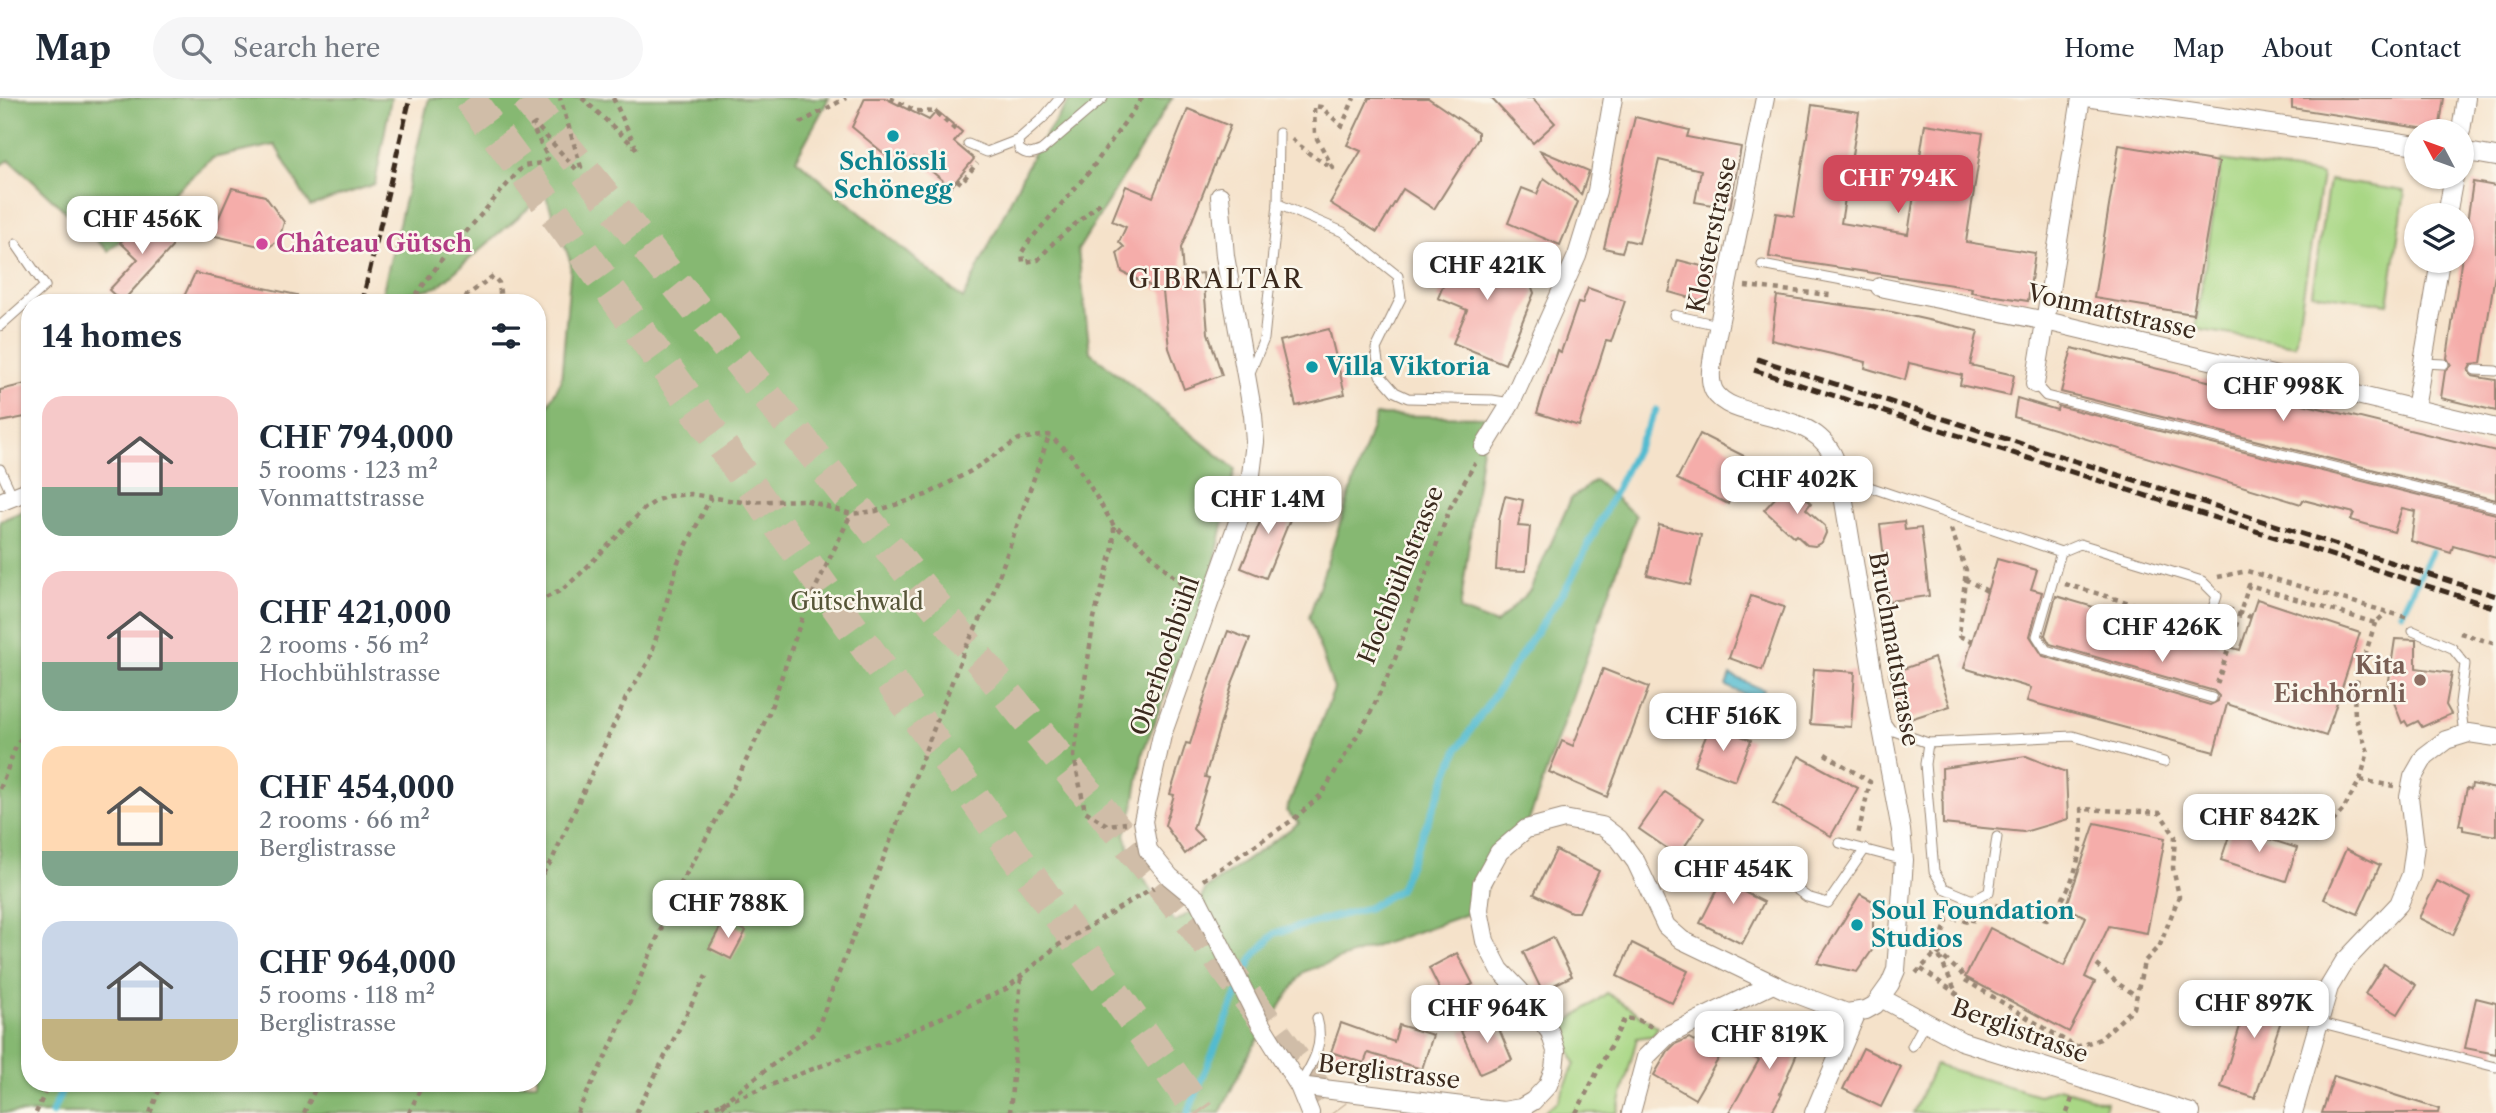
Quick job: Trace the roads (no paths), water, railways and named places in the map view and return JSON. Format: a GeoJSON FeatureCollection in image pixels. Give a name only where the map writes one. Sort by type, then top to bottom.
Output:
{"type":"FeatureCollection","features":[{"type":"Feature","properties":{"kind":"street"},"geometry":{"type":"LineString","coordinates":[[1484,447],[1511,403],[1577,256],[1597,191],[1613,98]]}},
{"type":"Feature","properties":{"kind":"street","name":"Klosterstrasse"},"geometry":{"type":"LineString","coordinates":[[1711,382],[1718,326],[1765,98]]}},
{"type":"Feature","properties":{"kind":"street"},"geometry":{"type":"LineString","coordinates":[[2035,384],[2081,98]]}},
{"type":"Feature","properties":{"kind":"street"},"geometry":{"type":"LineString","coordinates":[[2092,98],[2404,143]]}},
{"type":"Feature","properties":{"kind":"street"},"geometry":{"type":"LineString","coordinates":[[2463,119],[2466,98]]}},
{"type":"Feature","properties":{"kind":"street"},"geometry":{"type":"LineString","coordinates":[[2474,153],[2496,157]]}},
{"type":"Feature","properties":{"kind":"street","name":"Oberhochbühl"},"geometry":{"type":"LineString","coordinates":[[1193,895],[1170,877],[1148,850],[1143,821],[1162,735],[1249,491],[1255,442],[1253,415],[1225,257],[1220,197]]}},
{"type":"Feature","properties":{"kind":"street"},"geometry":{"type":"LineString","coordinates":[[2415,409],[2438,273]]}},
{"type":"Feature","properties":{"kind":"street","name":"Vonmattstrasse"},"geometry":{"type":"LineString","coordinates":[[1880,287],[2046,321],[2496,428]]}},
{"type":"Feature","properties":{"kind":"street","name":"Bruchmattstrasse"},"geometry":{"type":"LineString","coordinates":[[1711,382],[1715,394],[1732,405],[1792,422],[1813,431],[1831,452],[1840,477],[1897,805],[1904,860],[1896,970],[1881,998]]}},
{"type":"Feature","properties":{"kind":"street"},"geometry":{"type":"LineString","coordinates":[[2292,1113],[2329,987],[2344,962],[2399,904],[2411,875],[2415,846],[2409,797],[2413,776],[2425,756],[2446,740],[2469,733],[2496,737]]}},
{"type":"Feature","properties":{"kind":"street","name":"Berglistrasse"},"geometry":{"type":"LineString","coordinates":[[1193,895],[1260,1023],[1299,1086],[1502,1112],[1521,1108],[1533,1101],[1548,1085],[1555,1069],[1556,1051],[1550,1032],[1520,991],[1500,970],[1485,941],[1479,910],[1482,883],[1499,852],[1526,829],[1564,819],[1602,827],[1619,839],[1636,862],[1666,926],[1682,940],[1836,1011],[1857,1012]]}},
{"type":"Feature","properties":{"kind":"street"},"geometry":{"type":"LineString","coordinates":[[1631,1113],[1646,1056],[1668,1035],[1773,984]]}},
{"type":"Feature","properties":{"kind":"street"},"geometry":{"type":"LineString","coordinates":[[1814,1113],[1857,1012],[1866,1010],[1881,998]]}},
{"type":"Feature","properties":{"kind":"street","name":"Berglistrasse"},"geometry":{"type":"LineString","coordinates":[[1881,998],[1961,1041],[2191,1113]]}},
{"type":"Feature","properties":{"kind":"street"},"geometry":{"type":"LineString","coordinates":[[1299,1086],[1310,1113]]}},
{"type":"Feature","properties":{"kind":"lane"},"geometry":{"type":"LineString","coordinates":[[968,144],[987,152],[1018,140],[1043,118],[1060,98]]}},
{"type":"Feature","properties":{"kind":"lane"},"geometry":{"type":"LineString","coordinates":[[1018,140],[1019,149],[1025,153],[1033,154],[1042,150],[1104,98]]}},
{"type":"Feature","properties":{"kind":"lane"},"geometry":{"type":"LineString","coordinates":[[1246,383],[1264,339],[1278,204],[1279,133]]}},
{"type":"Feature","properties":{"kind":"lane"},"geometry":{"type":"LineString","coordinates":[[1278,204],[1343,232],[1398,276],[1401,298],[1376,349],[1380,375],[1395,392],[1408,397],[1511,403]]}},
{"type":"Feature","properties":{"kind":"lane"},"geometry":{"type":"LineString","coordinates":[[16,244],[45,286],[36,294]]}},
{"type":"Feature","properties":{"kind":"lane"},"geometry":{"type":"LineString","coordinates":[[1762,265],[1880,287]]}},
{"type":"Feature","properties":{"kind":"lane"},"geometry":{"type":"LineString","coordinates":[[0,326],[21,307]]}},
{"type":"Feature","properties":{"kind":"lane"},"geometry":{"type":"LineString","coordinates":[[1674,315],[1718,326]]}},
{"type":"Feature","properties":{"kind":"lane"},"geometry":{"type":"LineString","coordinates":[[2423,363],[2444,364]]}},
{"type":"Feature","properties":{"kind":"lane"},"geometry":{"type":"LineString","coordinates":[[2475,370],[2496,371]]}},
{"type":"Feature","properties":{"kind":"lane"},"geometry":{"type":"LineString","coordinates":[[2035,384],[2046,396],[2496,507]]}},
{"type":"Feature","properties":{"kind":"lane"},"geometry":{"type":"LineString","coordinates":[[0,469],[14,497]]}},
{"type":"Feature","properties":{"kind":"lane"},"geometry":{"type":"LineString","coordinates":[[1840,477],[2062,552],[2080,544],[2202,581],[2217,596],[2211,614]]}},
{"type":"Feature","properties":{"kind":"lane"},"geometry":{"type":"LineString","coordinates":[[2062,552],[2037,636],[2046,650],[2212,698]]}},
{"type":"Feature","properties":{"kind":"lane"},"geometry":{"type":"LineString","coordinates":[[2413,631],[2452,648],[2465,664],[2460,703],[2464,734]]}},
{"type":"Feature","properties":{"kind":"lane"},"geometry":{"type":"LineString","coordinates":[[1879,713],[1891,730],[1928,743],[2073,736],[2164,762]]}},
{"type":"Feature","properties":{"kind":"lane"},"geometry":{"type":"LineString","coordinates":[[1928,743],[1925,764],[1934,871],[1944,888],[1970,899],[1989,892],[1997,837]]}},
{"type":"Feature","properties":{"kind":"lane"},"geometry":{"type":"LineString","coordinates":[[1840,843],[1904,860]]}},
{"type":"Feature","properties":{"kind":"lane"},"geometry":{"type":"LineString","coordinates":[[1747,853],[1807,897],[1828,903],[1860,848]]}},
{"type":"Feature","properties":{"kind":"lane"},"geometry":{"type":"LineString","coordinates":[[1299,1086],[1314,1061],[1319,1046],[1317,1018]]}},
{"type":"Feature","properties":{"kind":"lane"},"geometry":{"type":"LineString","coordinates":[[1912,1045],[1924,1022]]}},
{"type":"Feature","properties":{"kind":"lane"},"geometry":{"type":"LineString","coordinates":[[2318,1022],[2496,1067]]}},
{"type":"Feature","properties":{"kind":"water"},"geometry":{"type":"Polygon","coordinates":[[[1730,675],[1764,690],[1759,701],[1726,686],[1730,675]]]}},
{"type":"Feature","properties":{"kind":"waterway"},"geometry":{"type":"LineString","coordinates":[[1188,1113],[1252,958],[1275,933],[1368,908],[1399,890],[1458,749],[1568,585],[1656,410]]}},
{"type":"Feature","properties":{"kind":"waterway"},"geometry":{"type":"LineString","coordinates":[[2402,612],[2431,552]]}},
{"type":"Feature","properties":{"kind":"waterway"},"geometry":{"type":"LineString","coordinates":[[52,1113],[61,1092]]}},
{"type":"Feature","properties":{"kind":"tunnel"},"geometry":{"type":"LineString","coordinates":[[469,98],[570,234],[1200,1113]]}},
{"type":"Feature","properties":{"kind":"tunnel"},"geometry":{"type":"LineString","coordinates":[[526,98],[1193,924],[1334,1113]]}},
{"type":"Feature","properties":{"kind":"railway"},"geometry":{"type":"LineString","coordinates":[[364,294],[410,98]]}},
{"type":"Feature","properties":{"kind":"railway"},"geometry":{"type":"LineString","coordinates":[[1757,359],[2496,596]]}},
{"type":"Feature","properties":{"kind":"railway"},"geometry":{"type":"LineString","coordinates":[[1754,370],[2496,608]]}},
{"type":"Feature","properties":{"kind":"place","name":"Schlössli Schönegg"},"geometry":{"type":"Point","coordinates":[893,136]}},
{"type":"Feature","properties":{"kind":"place","name":"Château Gütsch"},"geometry":{"type":"Point","coordinates":[262,244]}},
{"type":"Feature","properties":{"kind":"place","name":"Villa Viktoria"},"geometry":{"type":"Point","coordinates":[1312,367]}},
{"type":"Feature","properties":{"kind":"place","name":"Kita Eichhörnli"},"geometry":{"type":"Point","coordinates":[2420,680]}},
{"type":"Feature","properties":{"kind":"place","name":"Soul Foundation Studios"},"geometry":{"type":"Point","coordinates":[1857,925]}},
{"type":"Feature","properties":{"kind":"district","name":"GIBRALTAR"},"geometry":{"type":"Point","coordinates":[1216,279]}},
{"type":"Feature","properties":{"kind":"park label","name":"Gütschwald"},"geometry":{"type":"Point","coordinates":[857,602]}}]}
